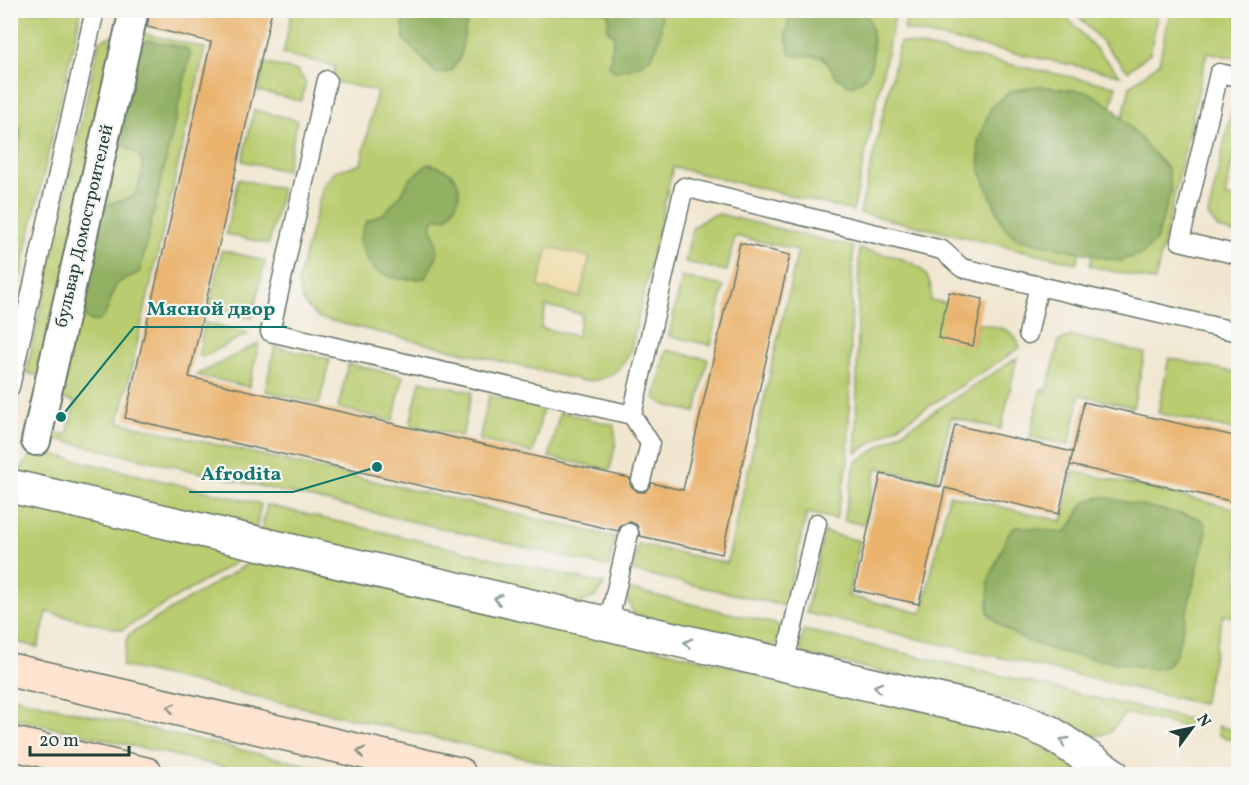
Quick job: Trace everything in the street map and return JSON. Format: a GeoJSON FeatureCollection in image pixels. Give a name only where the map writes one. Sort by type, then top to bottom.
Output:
{"type":"FeatureCollection","features":[{"type":"Feature","properties":{"kind":"main road"},"geometry":{"type":"LineString","coordinates":[[10,670],[459,774]]}},
{"type":"Feature","properties":{"kind":"main road"},"geometry":{"type":"LineString","coordinates":[[10,743],[143,774]]}},
{"type":"Feature","properties":{"kind":"street","name":"бульвар Домостроителей"},"geometry":{"type":"LineString","coordinates":[[36,441],[134,10]]}},
{"type":"Feature","properties":{"kind":"street"},"geometry":{"type":"LineString","coordinates":[[10,486],[1016,718],[1049,732],[1112,774]]}},
{"type":"Feature","properties":{"kind":"lane"},"geometry":{"type":"LineString","coordinates":[[10,387],[95,10]]}},
{"type":"Feature","properties":{"kind":"lane"},"geometry":{"type":"LineString","coordinates":[[1239,77],[1219,73],[1180,241],[1239,255]]}},
{"type":"Feature","properties":{"kind":"lane"},"geometry":{"type":"LineString","coordinates":[[327,80],[270,332],[632,415],[650,443],[641,481]]}},
{"type":"Feature","properties":{"kind":"lane"},"geometry":{"type":"LineString","coordinates":[[632,415],[684,187],[942,250],[962,268],[1239,332]]}},
{"type":"Feature","properties":{"kind":"lane"},"geometry":{"type":"LineString","coordinates":[[1028,334],[1039,285]]}},
{"type":"Feature","properties":{"kind":"lane"},"geometry":{"type":"LineString","coordinates":[[784,666],[817,523]]}},
{"type":"Feature","properties":{"kind":"lane"},"geometry":{"type":"LineString","coordinates":[[609,625],[629,533]]}},
{"type":"Feature","properties":{"kind":"green space"},"geometry":{"type":"Polygon","coordinates":[[[19,11],[81,11],[11,316],[10,47],[19,11]]]}},
{"type":"Feature","properties":{"kind":"green space"},"geometry":{"type":"Polygon","coordinates":[[[292,11],[896,11],[853,211],[673,167],[630,353],[611,375],[591,381],[583,381],[319,318],[306,306],[298,280],[323,186],[335,171],[361,164],[377,91],[332,81],[335,66],[283,54],[292,11]],[[546,306],[541,328],[577,336],[582,314],[546,306]]]}},
{"type":"Feature","properties":{"kind":"green space"},"geometry":{"type":"Polygon","coordinates":[[[411,11],[469,11],[460,58],[451,71],[437,74],[404,40],[403,19],[411,11]]]}},
{"type":"Feature","properties":{"kind":"green space"},"geometry":{"type":"Polygon","coordinates":[[[604,11],[660,11],[659,39],[649,59],[640,65],[615,71],[609,67],[614,36],[607,29],[609,16],[604,11]]]}},
{"type":"Feature","properties":{"kind":"green space"},"geometry":{"type":"Polygon","coordinates":[[[786,11],[864,11],[868,17],[872,34],[873,55],[864,78],[852,86],[837,78],[823,57],[790,55],[786,34],[790,14],[786,11]]]}},
{"type":"Feature","properties":{"kind":"green space"},"geometry":{"type":"Polygon","coordinates":[[[908,11],[1061,11],[1120,75],[904,30],[908,11]]]}},
{"type":"Feature","properties":{"kind":"green space"},"geometry":{"type":"Polygon","coordinates":[[[1074,11],[1158,11],[1150,53],[1128,71],[1074,11]]]}},
{"type":"Feature","properties":{"kind":"green space"},"geometry":{"type":"Polygon","coordinates":[[[1170,11],[1238,11],[1238,59],[1207,52],[1155,281],[1090,266],[1130,86],[1159,63],[1170,11]]]}},
{"type":"Feature","properties":{"kind":"green space"},"geometry":{"type":"Polygon","coordinates":[[[121,32],[45,377],[26,373],[99,41],[121,32]]]}},
{"type":"Feature","properties":{"kind":"green space"},"geometry":{"type":"Polygon","coordinates":[[[137,32],[205,48],[119,422],[615,537],[609,567],[47,437],[48,431],[67,435],[75,402],[56,397],[137,32]]]}},
{"type":"Feature","properties":{"kind":"green space"},"geometry":{"type":"Polygon","coordinates":[[[149,40],[188,49],[190,56],[140,271],[118,283],[101,319],[90,320],[85,316],[81,299],[100,214],[105,206],[133,196],[139,186],[143,169],[138,155],[123,145],[119,139],[139,48],[143,42],[149,40]]]}},
{"type":"Feature","properties":{"kind":"green space"},"geometry":{"type":"Polygon","coordinates":[[[900,42],[1116,86],[1077,263],[860,213],[900,42]]]}},
{"type":"Feature","properties":{"kind":"green space"},"geometry":{"type":"Polygon","coordinates":[[[264,63],[298,71],[306,83],[301,101],[258,91],[264,63]]]}},
{"type":"Feature","properties":{"kind":"green space"},"geometry":{"type":"Polygon","coordinates":[[[1038,86],[1089,92],[1113,108],[1168,169],[1171,191],[1156,241],[1141,254],[1119,261],[1016,238],[1003,225],[980,170],[978,142],[991,107],[1011,91],[1038,86]]]}},
{"type":"Feature","properties":{"kind":"green space"},"geometry":{"type":"Polygon","coordinates":[[[1238,93],[1238,134],[1225,196],[1238,200],[1238,234],[1219,229],[1208,216],[1235,96],[1238,93]]]}},
{"type":"Feature","properties":{"kind":"green space"},"geometry":{"type":"Polygon","coordinates":[[[254,110],[297,120],[286,171],[242,161],[254,110]]]}},
{"type":"Feature","properties":{"kind":"green space"},"geometry":{"type":"Polygon","coordinates":[[[11,118],[19,125],[21,135],[11,179],[11,118]]]}},
{"type":"Feature","properties":{"kind":"green space"},"geometry":{"type":"Polygon","coordinates":[[[428,164],[448,171],[454,177],[458,184],[458,200],[446,218],[434,218],[431,226],[437,253],[425,278],[402,279],[386,276],[368,261],[359,239],[366,222],[383,214],[401,195],[409,180],[428,164]]]}},
{"type":"Feature","properties":{"kind":"green space"},"geometry":{"type":"Polygon","coordinates":[[[238,179],[282,189],[269,244],[226,234],[238,179]]]}},
{"type":"Feature","properties":{"kind":"green space"},"geometry":{"type":"Polygon","coordinates":[[[719,214],[853,247],[848,463],[836,519],[807,513],[785,606],[632,571],[638,544],[727,563],[798,250],[735,236],[727,271],[685,262],[693,227],[710,216],[719,214]]]}},
{"type":"Feature","properties":{"kind":"green space"},"geometry":{"type":"Polygon","coordinates":[[[859,249],[896,257],[919,267],[926,275],[930,286],[930,300],[946,303],[973,346],[978,323],[1010,332],[1018,341],[1020,348],[856,453],[859,249]]]}},
{"type":"Feature","properties":{"kind":"green space"},"geometry":{"type":"Polygon","coordinates":[[[222,250],[265,261],[252,318],[209,308],[222,250]]]}},
{"type":"Feature","properties":{"kind":"green space"},"geometry":{"type":"Polygon","coordinates":[[[682,277],[724,286],[711,345],[669,336],[682,277]]]}},
{"type":"Feature","properties":{"kind":"green space"},"geometry":{"type":"Polygon","coordinates":[[[205,323],[249,333],[203,357],[198,356],[205,323]]]}},
{"type":"Feature","properties":{"kind":"green space"},"geometry":{"type":"Polygon","coordinates":[[[1071,336],[1145,353],[1133,407],[1080,395],[1069,445],[1030,437],[1041,389],[1047,391],[1059,341],[1071,336]]]}},
{"type":"Feature","properties":{"kind":"green space"},"geometry":{"type":"Polygon","coordinates":[[[259,343],[249,387],[197,375],[259,343]]]}},
{"type":"Feature","properties":{"kind":"green space"},"geometry":{"type":"Polygon","coordinates":[[[275,347],[330,359],[319,404],[265,391],[275,347]]]}},
{"type":"Feature","properties":{"kind":"green space"},"geometry":{"type":"Polygon","coordinates":[[[666,350],[708,359],[696,412],[665,405],[655,398],[666,350]]]}},
{"type":"Feature","properties":{"kind":"green space"},"geometry":{"type":"Polygon","coordinates":[[[1017,358],[1001,429],[951,417],[936,481],[877,468],[864,525],[843,520],[856,462],[1017,358]]]}},
{"type":"Feature","properties":{"kind":"green space"},"geometry":{"type":"Polygon","coordinates":[[[1169,358],[1238,373],[1238,431],[1158,413],[1169,358]]]}},
{"type":"Feature","properties":{"kind":"green space"},"geometry":{"type":"Polygon","coordinates":[[[348,364],[403,376],[393,421],[338,408],[348,364]]]}},
{"type":"Feature","properties":{"kind":"green space"},"geometry":{"type":"Polygon","coordinates":[[[420,381],[472,392],[462,436],[410,425],[420,381]]]}},
{"type":"Feature","properties":{"kind":"green space"},"geometry":{"type":"Polygon","coordinates":[[[489,396],[543,408],[533,453],[479,440],[489,396]]]}},
{"type":"Feature","properties":{"kind":"green space"},"geometry":{"type":"Polygon","coordinates":[[[560,412],[614,425],[616,441],[610,470],[549,457],[560,412]]]}},
{"type":"Feature","properties":{"kind":"green space"},"geometry":{"type":"Polygon","coordinates":[[[33,450],[261,504],[256,529],[18,474],[33,450]]]}},
{"type":"Feature","properties":{"kind":"green space"},"geometry":{"type":"Polygon","coordinates":[[[1074,471],[1238,509],[1238,618],[1223,615],[1203,704],[806,613],[824,532],[860,541],[848,596],[922,613],[949,495],[1062,521],[1074,471]]]}},
{"type":"Feature","properties":{"kind":"green space"},"geometry":{"type":"Polygon","coordinates":[[[1104,497],[1199,518],[1205,524],[1206,534],[1176,655],[1167,666],[1155,669],[1088,658],[1043,647],[1004,627],[988,613],[989,579],[1009,533],[1017,526],[1064,533],[1083,505],[1104,497]]]}},
{"type":"Feature","properties":{"kind":"green space"},"geometry":{"type":"Polygon","coordinates":[[[11,500],[248,555],[122,630],[47,612],[38,647],[11,641],[14,606],[10,604],[11,500]]]}},
{"type":"Feature","properties":{"kind":"green space"},"geometry":{"type":"Polygon","coordinates":[[[267,505],[604,584],[596,597],[578,604],[261,531],[267,505]]]}},
{"type":"Feature","properties":{"kind":"green space"},"geometry":{"type":"Polygon","coordinates":[[[259,557],[1015,732],[1092,774],[594,774],[122,666],[128,635],[259,557]]]}},
{"type":"Feature","properties":{"kind":"green space"},"geometry":{"type":"Polygon","coordinates":[[[628,589],[781,625],[777,642],[773,647],[634,614],[626,597],[628,589]]]}},
{"type":"Feature","properties":{"kind":"green space"},"geometry":{"type":"Polygon","coordinates":[[[804,630],[1196,721],[1186,727],[1126,713],[1109,733],[1095,736],[1056,716],[1019,702],[803,654],[800,646],[804,630]]]}},
{"type":"Feature","properties":{"kind":"green space"},"geometry":{"type":"Polygon","coordinates":[[[11,697],[346,774],[255,774],[11,718],[11,697]]]}},
{"type":"Feature","properties":{"kind":"green space"},"geometry":{"type":"Polygon","coordinates":[[[1218,726],[1238,731],[1238,742],[1219,735],[1218,726]]]}},
{"type":"Feature","properties":{"kind":"sand"},"geometry":{"type":"Polygon","coordinates":[[[548,247],[590,257],[580,297],[538,287],[548,247]]]}},
{"type":"Feature","properties":{"kind":"building"},"geometry":{"type":"Polygon","coordinates":[[[150,10],[272,10],[189,377],[630,478],[630,485],[638,492],[645,492],[652,483],[683,490],[740,243],[790,255],[722,554],[640,536],[637,525],[631,522],[621,525],[618,531],[125,418],[211,42],[147,27],[150,10]]]}},
{"type":"Feature","properties":{"kind":"building"},"geometry":{"type":"Polygon","coordinates":[[[949,292],[983,299],[973,346],[938,338],[949,292]]]}},
{"type":"Feature","properties":{"kind":"building"},"geometry":{"type":"Polygon","coordinates":[[[1084,402],[1239,437],[1239,503],[1070,465],[1084,402]]]}},
{"type":"Feature","properties":{"kind":"building"},"geometry":{"type":"Polygon","coordinates":[[[955,425],[1073,452],[1059,514],[945,488],[919,604],[854,590],[881,474],[941,487],[955,425]]]}},
{"type":"Feature","properties":{"kind":"place","name":"Мясной двор"},"geometry":{"type":"Point","coordinates":[61,417]}},
{"type":"Feature","properties":{"kind":"place","name":"Afrodita"},"geometry":{"type":"Point","coordinates":[377,467]}}]}
